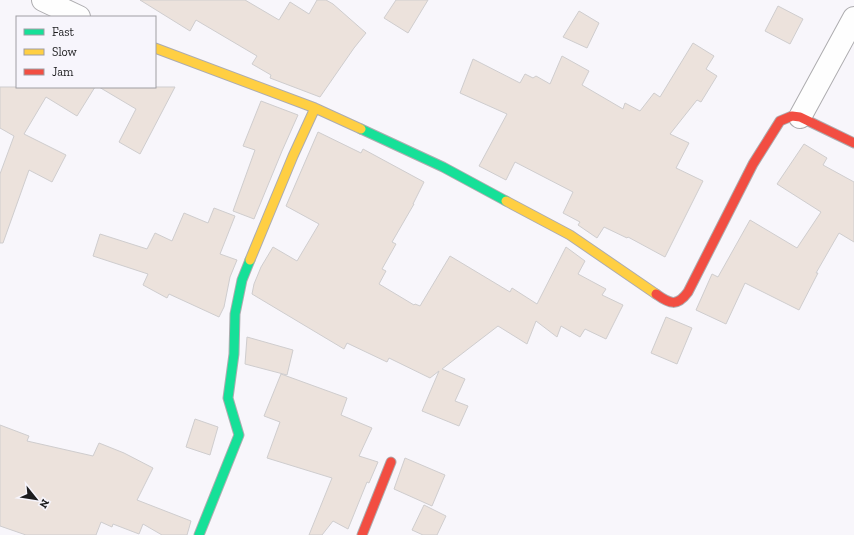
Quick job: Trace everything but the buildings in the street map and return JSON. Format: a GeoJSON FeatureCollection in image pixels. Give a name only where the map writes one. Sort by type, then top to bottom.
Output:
{"type":"FeatureCollection","features":[{"type":"Feature","properties":{"kind":"street"},"geometry":{"type":"LineString","coordinates":[[43,0],[77,16]]}},
{"type":"Feature","properties":{"kind":"street"},"geometry":{"type":"LineString","coordinates":[[800,117],[854,18]]}},
{"type":"Feature","properties":{"kind":"street"},"geometry":{"type":"LineString","coordinates":[[156,48],[315,108],[443,168],[570,235],[666,301],[673,303],[679,302],[688,292],[753,164],[780,122],[792,116],[800,117],[854,143]]}},
{"type":"Feature","properties":{"kind":"street"},"geometry":{"type":"LineString","coordinates":[[199,535],[231,457],[238,435],[228,398],[234,354],[236,314],[242,280],[293,156],[315,108]]}},
{"type":"Feature","properties":{"kind":"street"},"geometry":{"type":"LineString","coordinates":[[362,535],[391,462]]}},
{"type":"Feature","properties":{"kind":"traffic: fast"},"geometry":{"type":"LineString","coordinates":[[361,129],[443,167],[506,201]]}},
{"type":"Feature","properties":{"kind":"traffic: fast"},"geometry":{"type":"LineString","coordinates":[[199,535],[239,435],[228,398],[234,354],[235,314],[242,280],[250,260]]}},
{"type":"Feature","properties":{"kind":"traffic: slow"},"geometry":{"type":"LineString","coordinates":[[156,48],[315,108],[361,129]]}},
{"type":"Feature","properties":{"kind":"traffic: slow"},"geometry":{"type":"LineString","coordinates":[[250,260],[293,156],[315,108]]}},
{"type":"Feature","properties":{"kind":"traffic: slow"},"geometry":{"type":"LineString","coordinates":[[506,201],[570,235],[656,294]]}},
{"type":"Feature","properties":{"kind":"traffic: jam"},"geometry":{"type":"LineString","coordinates":[[656,294],[669,302],[677,302],[688,292],[753,164],[780,121],[792,116],[800,117],[854,143]]}},
{"type":"Feature","properties":{"kind":"traffic: jam"},"geometry":{"type":"LineString","coordinates":[[362,535],[391,462]]}}]}
